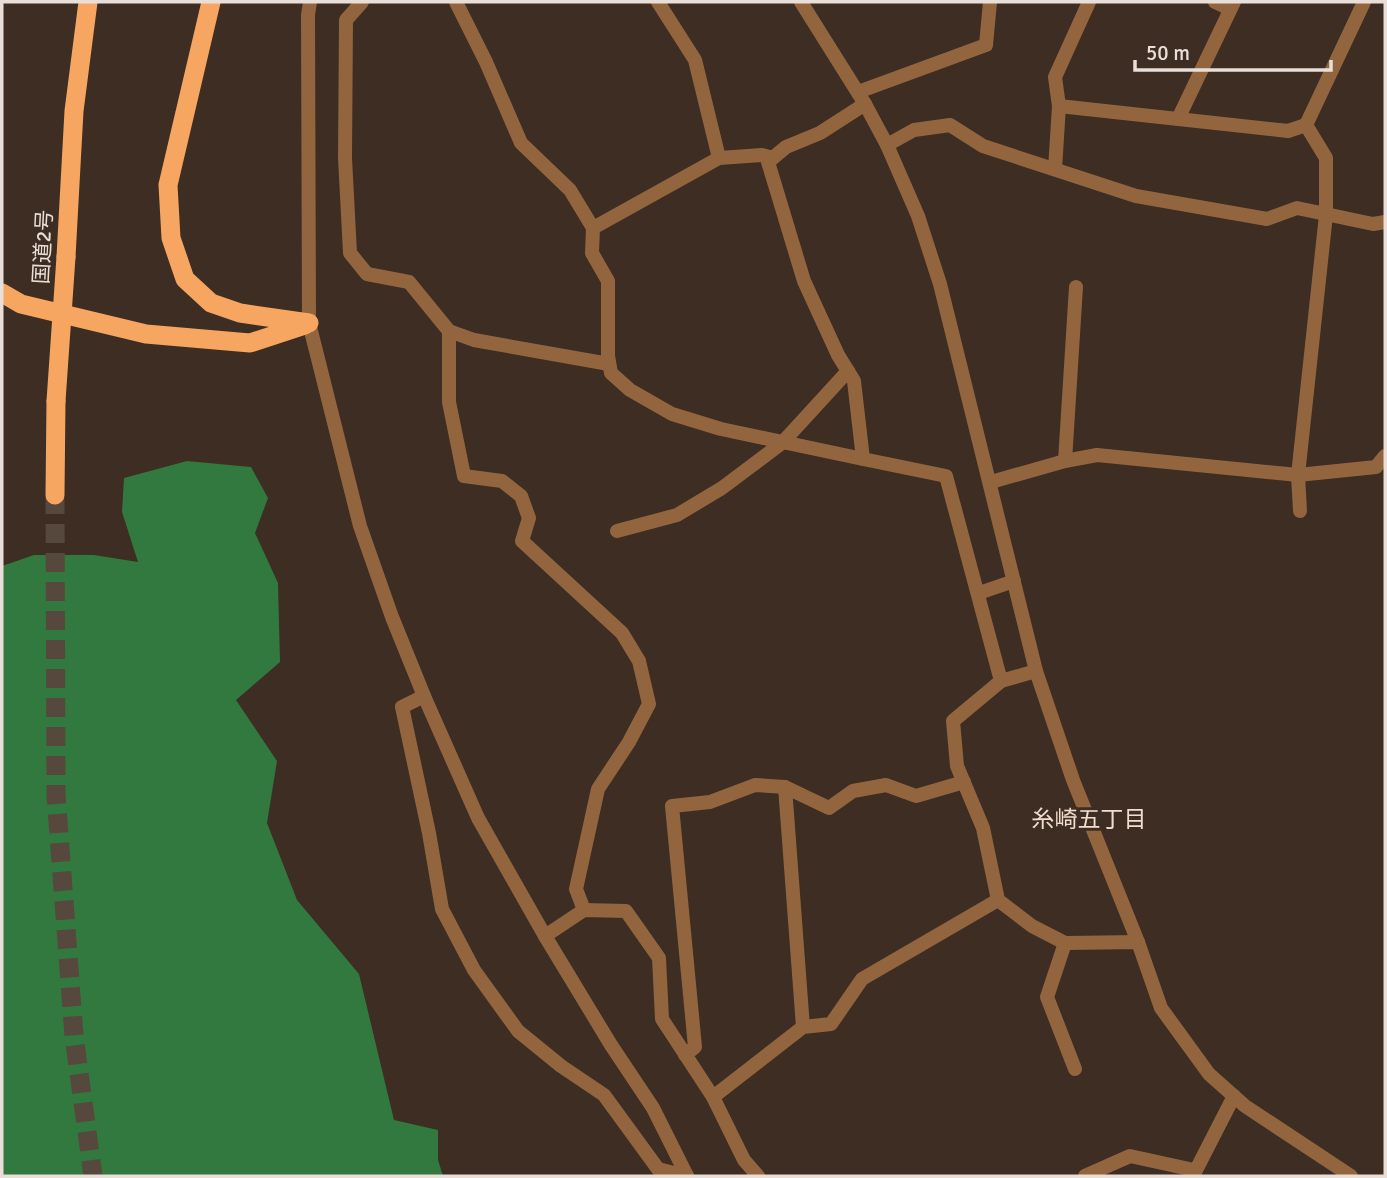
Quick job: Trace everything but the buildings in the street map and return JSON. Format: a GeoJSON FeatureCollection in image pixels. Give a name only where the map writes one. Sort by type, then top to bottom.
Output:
{"type":"FeatureCollection","features":[{"type":"Feature","properties":{"kind":"highway","name":"国道2号"},"geometry":{"type":"LineString","coordinates":[[55,495],[56,401],[74,111],[88,2]]}},
{"type":"Feature","properties":{"kind":"highway"},"geometry":{"type":"LineString","coordinates":[[211,2],[168,185],[171,238],[185,279],[211,303],[240,313],[309,323]]}},
{"type":"Feature","properties":{"kind":"highway"},"geometry":{"type":"LineString","coordinates":[[2,293],[21,304],[146,334],[250,343],[309,323]]}},
{"type":"Feature","properties":{"kind":"street"},"geometry":{"type":"LineString","coordinates":[[310,2],[307,137],[309,323],[360,526],[392,617],[478,818],[545,936],[653,1108],[687,1176]]}},
{"type":"Feature","properties":{"kind":"street"},"geometry":{"type":"LineString","coordinates":[[362,2],[346,20],[345,158],[350,253],[367,274],[408,282],[449,331],[474,340],[609,364]]}},
{"type":"Feature","properties":{"kind":"street"},"geometry":{"type":"LineString","coordinates":[[456,2],[486,62],[521,143],[570,190],[593,228],[592,253],[608,281],[611,373],[630,390],[672,414],[782,443],[946,476],[1001,681]]}},
{"type":"Feature","properties":{"kind":"street"},"geometry":{"type":"LineString","coordinates":[[658,2],[695,60],[719,159]]}},
{"type":"Feature","properties":{"kind":"street"},"geometry":{"type":"LineString","coordinates":[[801,2],[862,98],[887,145],[918,216],[940,284],[1036,671],[1073,780],[1138,942],[1161,1008],[1209,1074],[1245,1106],[1351,1176]]}},
{"type":"Feature","properties":{"kind":"street"},"geometry":{"type":"LineString","coordinates":[[863,459],[854,381],[838,355],[804,281],[768,162],[786,147],[820,133],[862,98],[986,45],[990,2]]}},
{"type":"Feature","properties":{"kind":"street"},"geometry":{"type":"LineString","coordinates":[[1055,169],[1059,106],[1055,77],[1089,2]]}},
{"type":"Feature","properties":{"kind":"street"},"geometry":{"type":"LineString","coordinates":[[1178,119],[1232,5],[1215,2]]}},
{"type":"Feature","properties":{"kind":"street"},"geometry":{"type":"LineString","coordinates":[[1059,106],[1288,131],[1306,125],[1364,2]]}},
{"type":"Feature","properties":{"kind":"street"},"geometry":{"type":"LineString","coordinates":[[887,145],[914,131],[950,125],[983,146],[1136,196],[1267,219],[1297,208],[1373,224],[1385,222]]}},
{"type":"Feature","properties":{"kind":"street"},"geometry":{"type":"LineString","coordinates":[[1300,511],[1298,475],[1326,215],[1325,158],[1306,125]]}},
{"type":"Feature","properties":{"kind":"street"},"geometry":{"type":"LineString","coordinates":[[593,228],[719,159],[762,155],[774,158]]}},
{"type":"Feature","properties":{"kind":"street"},"geometry":{"type":"LineString","coordinates":[[1065,461],[1076,287]]}},
{"type":"Feature","properties":{"kind":"street"},"geometry":{"type":"LineString","coordinates":[[449,331],[449,402],[464,476],[502,481],[521,496],[529,518],[522,541],[622,633],[639,662],[649,704],[629,742],[598,789],[576,890],[584,910]]}},
{"type":"Feature","properties":{"kind":"street"},"geometry":{"type":"LineString","coordinates":[[617,531],[677,514],[722,488],[782,443],[848,371]]}},
{"type":"Feature","properties":{"kind":"street"},"geometry":{"type":"LineString","coordinates":[[991,482],[1097,455],[1298,475],[1376,467],[1385,456]]}},
{"type":"Feature","properties":{"kind":"street"},"geometry":{"type":"LineString","coordinates":[[979,593],[1014,581]]}},
{"type":"Feature","properties":{"kind":"street"},"geometry":{"type":"LineString","coordinates":[[1036,671],[1001,681],[953,721],[957,766],[984,828],[999,900],[1032,926],[1065,943],[1138,942]]}},
{"type":"Feature","properties":{"kind":"street"},"geometry":{"type":"LineString","coordinates":[[424,696],[402,706],[442,909],[474,970],[519,1031],[561,1066],[604,1095],[658,1170],[687,1176]]}},
{"type":"Feature","properties":{"kind":"street"},"geometry":{"type":"LineString","coordinates":[[685,1055],[695,1047],[672,806],[710,802],[755,785],[785,787],[829,808],[853,791],[886,785],[916,796],[964,782]]}},
{"type":"Feature","properties":{"kind":"street"},"geometry":{"type":"LineString","coordinates":[[785,787],[803,1027]]}},
{"type":"Feature","properties":{"kind":"street"},"geometry":{"type":"LineString","coordinates":[[713,1097],[803,1027],[831,1024],[862,979],[999,900]]}},
{"type":"Feature","properties":{"kind":"street"},"geometry":{"type":"LineString","coordinates":[[545,936],[584,910],[626,911],[659,958],[662,1019],[713,1097],[744,1160],[758,1176]]}},
{"type":"Feature","properties":{"kind":"street"},"geometry":{"type":"LineString","coordinates":[[1065,943],[1047,997],[1076,1069]]}},
{"type":"Feature","properties":{"kind":"street"},"geometry":{"type":"LineString","coordinates":[[1086,1176],[1130,1156],[1193,1173],[1234,1096]]}},
{"type":"Feature","properties":{"kind":"green space"},"geometry":{"type":"Polygon","coordinates":[[[187,461],[251,467],[268,498],[255,533],[278,583],[280,662],[236,700],[277,761],[267,823],[297,900],[359,974],[394,1120],[438,1130],[438,1160],[443,1176],[2,1176],[2,566],[34,555],[94,555],[138,562],[122,512],[124,478],[187,461]]]}},
{"type":"Feature","properties":{"kind":"tunnel"},"geometry":{"type":"LineString","coordinates":[[55,495],[56,795],[74,1036],[93,1176]]}},
{"type":"Feature","properties":{"kind":"district","name":"糸崎五丁目"},"geometry":{"type":"Point","coordinates":[1089,819]}}]}
